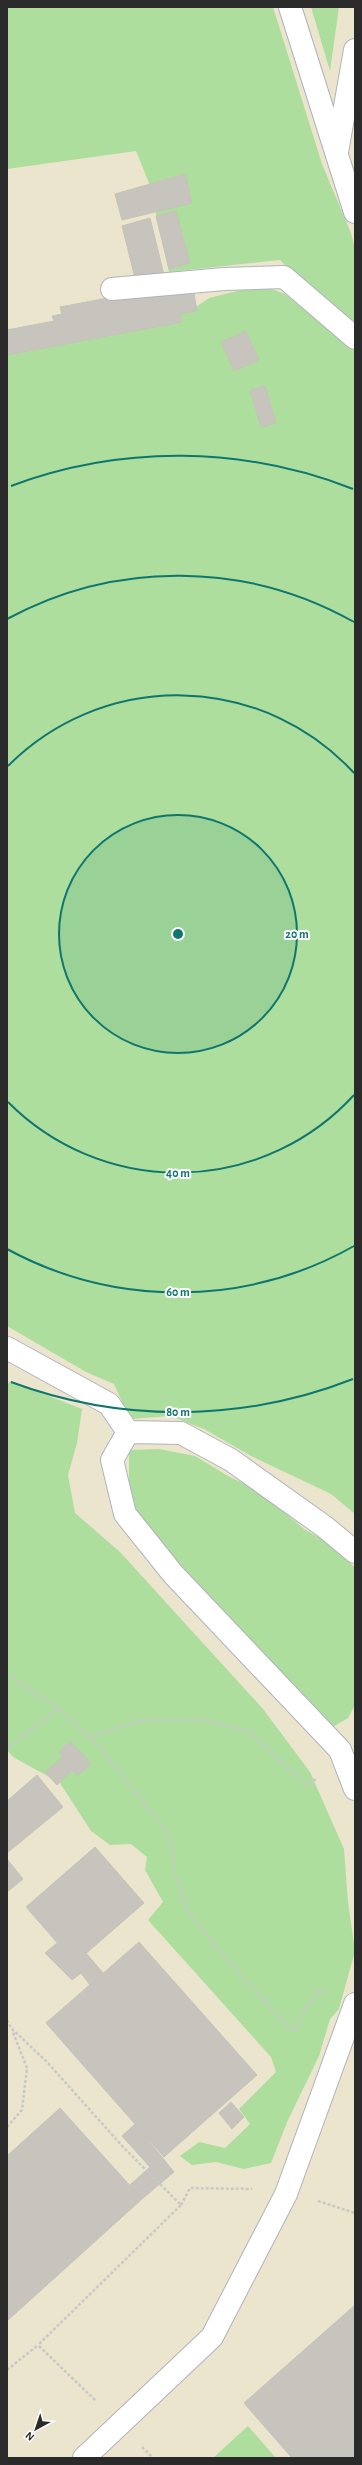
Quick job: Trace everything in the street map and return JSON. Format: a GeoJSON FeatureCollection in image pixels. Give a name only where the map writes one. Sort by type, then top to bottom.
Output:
{"type":"FeatureCollection","features":[{"type":"Feature","properties":{"kind":"lane"},"geometry":{"type":"LineString","coordinates":[[290,7],[355,212]]}},
{"type":"Feature","properties":{"kind":"lane"},"geometry":{"type":"LineString","coordinates":[[337,155],[355,50]]}},
{"type":"Feature","properties":{"kind":"lane"},"geometry":{"type":"LineString","coordinates":[[112,289],[224,279],[284,277],[355,338]]}},
{"type":"Feature","properties":{"kind":"lane"},"geometry":{"type":"LineString","coordinates":[[7,1348],[109,1404],[128,1432]]}},
{"type":"Feature","properties":{"kind":"lane"},"geometry":{"type":"LineString","coordinates":[[128,1432],[181,1433],[231,1460],[325,1527],[355,1552]]}},
{"type":"Feature","properties":{"kind":"lane"},"geometry":{"type":"LineString","coordinates":[[128,1432],[112,1460],[125,1514],[173,1574],[340,1750],[355,1789]]}},
{"type":"Feature","properties":{"kind":"lane"},"geometry":{"type":"LineString","coordinates":[[84,2458],[212,2337],[286,2194],[355,2004]]}},
{"type":"Feature","properties":{"kind":"path"},"geometry":{"type":"LineString","coordinates":[[7,1674],[59,1709],[100,1747],[170,1836],[175,1874],[188,1912],[208,1939],[294,2032],[318,1990],[333,1994]]}},
{"type":"Feature","properties":{"kind":"path"},"geometry":{"type":"LineString","coordinates":[[7,1748],[59,1709]]}},
{"type":"Feature","properties":{"kind":"path"},"geometry":{"type":"LineString","coordinates":[[90,1737],[142,1720],[203,1720],[249,1731],[306,1785],[329,1770],[340,1750]]}},
{"type":"Feature","properties":{"kind":"path"},"geometry":{"type":"LineString","coordinates":[[7,2020],[27,2068],[22,2110],[7,2127]]}},
{"type":"Feature","properties":{"kind":"path"},"geometry":{"type":"LineString","coordinates":[[7,2370],[39,2346],[181,2205],[124,2148],[47,2062],[11,2028]]}},
{"type":"Feature","properties":{"kind":"path"},"geometry":{"type":"LineString","coordinates":[[39,2346],[120,2424]]}},
{"type":"Feature","properties":{"kind":"shaded area"},"geometry":{"type":"Polygon","coordinates":[[[7,7],[355,7],[355,2458],[7,2458],[7,7]]]}},
{"type":"Feature","properties":{"kind":"green space"},"geometry":{"type":"Polygon","coordinates":[[[7,7],[273,7],[322,164],[351,233],[355,249],[355,327],[310,290],[280,260],[169,272],[149,183],[136,151],[7,169],[7,7]]]}},
{"type":"Feature","properties":{"kind":"green space"},"geometry":{"type":"Polygon","coordinates":[[[311,7],[339,7],[330,71],[311,7]]]}},
{"type":"Feature","properties":{"kind":"green space"},"geometry":{"type":"Polygon","coordinates":[[[261,285],[285,294],[355,351],[355,1514],[331,1494],[253,1457],[204,1429],[170,1416],[130,1419],[114,1384],[86,1372],[7,1326],[7,329],[77,326],[145,327],[190,311],[209,298],[261,285]]]}},
{"type":"Feature","properties":{"kind":"green space"},"geometry":{"type":"Polygon","coordinates":[[[11,1381],[82,1409],[77,1443],[68,1475],[75,1513],[120,1552],[263,1709],[310,1772],[344,1849],[348,1902],[355,1951],[339,2009],[330,2019],[319,2056],[288,2120],[271,2163],[244,2169],[216,2162],[192,2165],[180,2156],[199,2142],[225,2148],[250,2124],[239,2109],[276,2072],[271,2057],[148,1920],[163,1902],[145,1870],[147,1857],[131,1844],[110,1845],[91,1831],[60,1783],[13,1757],[7,1750],[7,1384],[11,1381]]]}},
{"type":"Feature","properties":{"kind":"green space"},"geometry":{"type":"Polygon","coordinates":[[[159,1449],[195,1456],[228,1476],[259,1491],[304,1529],[337,1548],[355,1568],[355,1705],[348,1718],[331,1728],[308,1699],[274,1669],[138,1518],[129,1482],[129,1450],[159,1449]]]}},
{"type":"Feature","properties":{"kind":"green space"},"geometry":{"type":"Polygon","coordinates":[[[248,2426],[276,2458],[213,2458],[248,2426]]]}},
{"type":"Feature","properties":{"kind":"building"},"geometry":{"type":"Polygon","coordinates":[[[185,174],[192,203],[122,220],[115,194],[185,174]]]}},
{"type":"Feature","properties":{"kind":"building"},"geometry":{"type":"Polygon","coordinates":[[[176,211],[190,263],[169,269],[156,216],[176,211]]]}},
{"type":"Feature","properties":{"kind":"building"},"geometry":{"type":"Polygon","coordinates":[[[150,218],[165,279],[137,286],[122,226],[150,218]]]}},
{"type":"Feature","properties":{"kind":"building"},"geometry":{"type":"Polygon","coordinates":[[[192,282],[197,311],[180,314],[182,322],[7,355],[7,330],[54,321],[52,316],[62,314],[60,307],[192,282]]]}},
{"type":"Feature","properties":{"kind":"building"},"geometry":{"type":"Polygon","coordinates":[[[246,331],[259,360],[234,371],[221,342],[246,331]]]}},
{"type":"Feature","properties":{"kind":"building"},"geometry":{"type":"Polygon","coordinates":[[[265,386],[276,423],[261,427],[250,390],[265,386]]]}},
{"type":"Feature","properties":{"kind":"building"},"geometry":{"type":"Polygon","coordinates":[[[70,1741],[91,1764],[78,1775],[72,1770],[57,1785],[45,1772],[63,1757],[59,1752],[70,1741]]]}},
{"type":"Feature","properties":{"kind":"building"},"geometry":{"type":"Polygon","coordinates":[[[37,1775],[63,1807],[7,1853],[7,1801],[37,1775]]]}},
{"type":"Feature","properties":{"kind":"building"},"geometry":{"type":"Polygon","coordinates":[[[95,1847],[144,1903],[75,1963],[26,1907],[95,1847]]]}},
{"type":"Feature","properties":{"kind":"building"},"geometry":{"type":"Polygon","coordinates":[[[7,1859],[23,1879],[7,1892],[7,1859]]]}},
{"type":"Feature","properties":{"kind":"building"},"geometry":{"type":"Polygon","coordinates":[[[139,1942],[257,2075],[164,2157],[46,2023],[139,1942]]]}},
{"type":"Feature","properties":{"kind":"building"},"geometry":{"type":"Polygon","coordinates":[[[57,1943],[75,1963],[86,1953],[103,1973],[90,1985],[81,1973],[72,1980],[45,1953],[57,1943]]]}},
{"type":"Feature","properties":{"kind":"building"},"geometry":{"type":"Polygon","coordinates":[[[231,2102],[244,2117],[232,2129],[219,2113],[231,2102]]]}},
{"type":"Feature","properties":{"kind":"building"},"geometry":{"type":"Polygon","coordinates":[[[60,2108],[142,2199],[7,2321],[7,2156],[60,2108]]]}},
{"type":"Feature","properties":{"kind":"building"},"geometry":{"type":"Polygon","coordinates":[[[135,2124],[174,2172],[142,2199],[130,2185],[150,2167],[122,2136],[135,2124]]]}},
{"type":"Feature","properties":{"kind":"building"},"geometry":{"type":"Polygon","coordinates":[[[355,2305],[355,2458],[292,2458],[244,2403],[355,2305]]]}}]}
